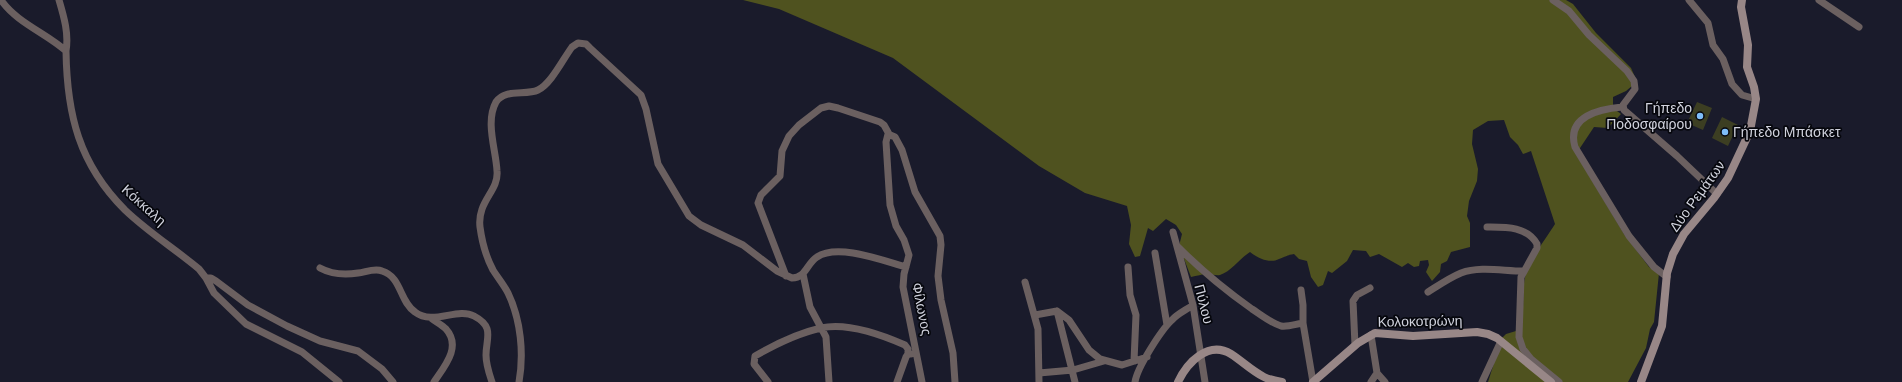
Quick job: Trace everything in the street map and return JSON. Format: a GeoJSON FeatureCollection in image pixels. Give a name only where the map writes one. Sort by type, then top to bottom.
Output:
{"type":"FeatureCollection","features":[{"type":"Feature","properties":{"kind":"street"},"geometry":{"type":"LineString","coordinates":[[1,0],[14,14],[46,35],[66,51]]}},
{"type":"Feature","properties":{"kind":"street","name":"Κόκκαλη"},"geometry":{"type":"LineString","coordinates":[[59,0],[66,26],[68,43],[66,51],[70,109],[79,139],[92,166],[106,187],[126,210],[195,266],[206,278],[217,297],[246,324],[302,352],[339,382]]}},
{"type":"Feature","properties":{"kind":"street"},"geometry":{"type":"LineString","coordinates":[[1553,0],[1576,18],[1588,35],[1632,78],[1635,89],[1622,107],[1599,110],[1585,116],[1574,132],[1573,141],[1575,147],[1629,236],[1654,266],[1667,277]]}},
{"type":"Feature","properties":{"kind":"street"},"geometry":{"type":"LineString","coordinates":[[1689,0],[1708,23],[1713,45],[1723,59],[1729,76],[1736,89],[1745,97],[1756,100]]}},
{"type":"Feature","properties":{"kind":"street","name":"Δύο Ρεμάτων"},"geometry":{"type":"LineString","coordinates":[[1641,382],[1662,326],[1667,277],[1671,259],[1681,238],[1717,194],[1735,166],[1748,138],[1754,118],[1756,100],[1754,87],[1747,67],[1748,45],[1741,6],[1742,0]]}},
{"type":"Feature","properties":{"kind":"street"},"geometry":{"type":"LineString","coordinates":[[1819,0],[1859,27]]}},
{"type":"Feature","properties":{"kind":"street"},"geometry":{"type":"LineString","coordinates":[[519,382],[521,358],[516,320],[508,294],[488,259],[479,220],[483,204],[498,176],[492,130],[493,112],[497,102],[503,96],[531,92],[542,88],[572,47],[578,43],[586,44],[641,95],[646,109],[658,164],[690,216],[701,226],[743,245],[786,276],[794,278],[803,274],[817,257],[837,252],[860,255],[906,267]]}},
{"type":"Feature","properties":{"kind":"street"},"geometry":{"type":"LineString","coordinates":[[786,276],[758,203],[761,195],[780,176],[782,151],[789,136],[816,111],[829,106],[846,110],[880,122],[884,125],[904,154],[915,192],[940,236],[941,245],[938,276],[941,300],[953,353],[955,382]]}},
{"type":"Feature","properties":{"kind":"street"},"geometry":{"type":"LineString","coordinates":[[1622,107],[1717,194]]}},
{"type":"Feature","properties":{"kind":"street","name":"Φίλωνος"},"geometry":{"type":"LineString","coordinates":[[892,136],[886,137],[890,205],[896,226],[908,252],[903,287],[918,355],[922,382]]}},
{"type":"Feature","properties":{"kind":"street"},"geometry":{"type":"LineString","coordinates":[[1487,227],[1513,228],[1522,231],[1535,241],[1537,248],[1522,271],[1520,284],[1519,325],[1521,345],[1531,359],[1559,382]]}},
{"type":"Feature","properties":{"kind":"street","name":"Πύλου"},"geometry":{"type":"LineString","coordinates":[[1173,232],[1192,305],[1202,354],[1205,382]]}},
{"type":"Feature","properties":{"kind":"street"},"geometry":{"type":"LineString","coordinates":[[1177,246],[1222,286],[1275,324],[1285,326],[1303,323]]}},
{"type":"Feature","properties":{"kind":"street"},"geometry":{"type":"LineString","coordinates":[[1155,253],[1167,325]]}},
{"type":"Feature","properties":{"kind":"street"},"geometry":{"type":"LineString","coordinates":[[1128,267],[1130,295],[1136,314],[1134,361]]}},
{"type":"Feature","properties":{"kind":"street"},"geometry":{"type":"LineString","coordinates":[[320,268],[328,272],[343,274],[376,270],[386,272],[395,279],[411,310],[420,316],[431,318],[468,314],[475,317],[484,324],[489,334],[486,360],[492,382]]}},
{"type":"Feature","properties":{"kind":"street"},"geometry":{"type":"LineString","coordinates":[[1428,292],[1454,277],[1469,271],[1522,271]]}},
{"type":"Feature","properties":{"kind":"street"},"geometry":{"type":"LineString","coordinates":[[803,274],[810,307],[826,341],[829,382]]}},
{"type":"Feature","properties":{"kind":"street"},"geometry":{"type":"LineString","coordinates":[[206,278],[216,280],[248,305],[287,326],[320,341],[358,351],[382,369],[393,382]]}},
{"type":"Feature","properties":{"kind":"street"},"geometry":{"type":"LineString","coordinates":[[1025,282],[1035,315],[1038,333],[1039,382]]}},
{"type":"Feature","properties":{"kind":"street"},"geometry":{"type":"LineString","coordinates":[[1355,345],[1353,301],[1357,295],[1370,288]]}},
{"type":"Feature","properties":{"kind":"street"},"geometry":{"type":"LineString","coordinates":[[1301,290],[1303,323],[1313,382]]}},
{"type":"Feature","properties":{"kind":"street"},"geometry":{"type":"LineString","coordinates":[[1136,382],[1137,374],[1167,325],[1174,317],[1192,305]]}},
{"type":"Feature","properties":{"kind":"street"},"geometry":{"type":"LineString","coordinates":[[1035,315],[1057,312],[1068,320],[1089,350],[1104,361],[1122,365],[1147,356]]}},
{"type":"Feature","properties":{"kind":"street"},"geometry":{"type":"LineString","coordinates":[[1057,312],[1075,382]]}},
{"type":"Feature","properties":{"kind":"street"},"geometry":{"type":"LineString","coordinates":[[431,318],[446,329],[452,346],[450,358],[434,382]]}},
{"type":"Feature","properties":{"kind":"street"},"geometry":{"type":"LineString","coordinates":[[768,382],[754,364],[755,356],[791,339],[821,328],[848,327],[906,346],[908,349],[908,354],[897,382]]}},
{"type":"Feature","properties":{"kind":"street","name":"Κολοκοτρώνη"},"geometry":{"type":"LineString","coordinates":[[1313,382],[1355,345],[1371,335],[1378,333],[1413,336],[1477,332],[1488,334],[1501,341],[1551,382]]}},
{"type":"Feature","properties":{"kind":"street"},"geometry":{"type":"LineString","coordinates":[[1371,335],[1377,372],[1385,382]]}},
{"type":"Feature","properties":{"kind":"street"},"geometry":{"type":"LineString","coordinates":[[1482,382],[1501,341]]}},
{"type":"Feature","properties":{"kind":"street"},"geometry":{"type":"LineString","coordinates":[[1178,382],[1187,366],[1202,354],[1217,350],[1226,351],[1263,376],[1282,382]]}},
{"type":"Feature","properties":{"kind":"street"},"geometry":{"type":"LineString","coordinates":[[908,354],[918,355]]}},
{"type":"Feature","properties":{"kind":"street"},"geometry":{"type":"LineString","coordinates":[[1039,373],[1073,370],[1104,361]]}},
{"type":"Feature","properties":{"kind":"street"},"geometry":{"type":"LineString","coordinates":[[1371,382],[1377,372]]}},
{"type":"Feature","properties":{"kind":"green space"},"geometry":{"type":"Polygon","coordinates":[[[743,0],[1566,0],[1573,4],[1596,33],[1631,68],[1635,77],[1632,86],[1626,91],[1613,97],[1613,108],[1621,114],[1608,128],[1594,127],[1576,154],[1624,234],[1649,267],[1659,273],[1654,322],[1650,329],[1646,348],[1628,382],[1488,382],[1502,338],[1506,334],[1516,331],[1519,324],[1523,308],[1525,277],[1528,269],[1536,253],[1555,224],[1531,151],[1523,154],[1518,145],[1510,137],[1504,120],[1488,121],[1473,130],[1472,144],[1478,169],[1477,181],[1469,201],[1467,216],[1470,223],[1470,247],[1451,252],[1447,261],[1441,264],[1440,272],[1432,281],[1426,272],[1429,265],[1428,260],[1420,261],[1419,266],[1414,267],[1408,263],[1402,267],[1379,254],[1370,257],[1366,251],[1353,250],[1347,261],[1332,273],[1328,271],[1323,285],[1318,287],[1311,277],[1307,261],[1299,259],[1294,254],[1268,261],[1250,252],[1228,271],[1220,275],[1205,274],[1191,277],[1179,246],[1182,234],[1176,225],[1166,219],[1153,231],[1148,228],[1140,256],[1135,257],[1129,244],[1131,225],[1127,206],[1085,193],[1039,166],[893,58],[779,9],[743,0]]]}},
{"type":"Feature","properties":{"kind":"green space","name":"Γήπεδο Ποδοσφαίρου"},"geometry":{"type":"Polygon","coordinates":[[[1697,102],[1712,108],[1703,130],[1687,123],[1697,102]]]}},
{"type":"Feature","properties":{"kind":"green space","name":"Γήπεδο Μπάσκετ"},"geometry":{"type":"Polygon","coordinates":[[[1722,117],[1738,125],[1728,146],[1712,138],[1722,117]]]}},
{"type":"Feature","properties":{"kind":"place","name":"Γήπεδο Ποδοσφαίρου"},"geometry":{"type":"Point","coordinates":[1700,116]}},
{"type":"Feature","properties":{"kind":"place","name":"Γήπεδο Μπάσκετ"},"geometry":{"type":"Point","coordinates":[1725,132]}}]}
